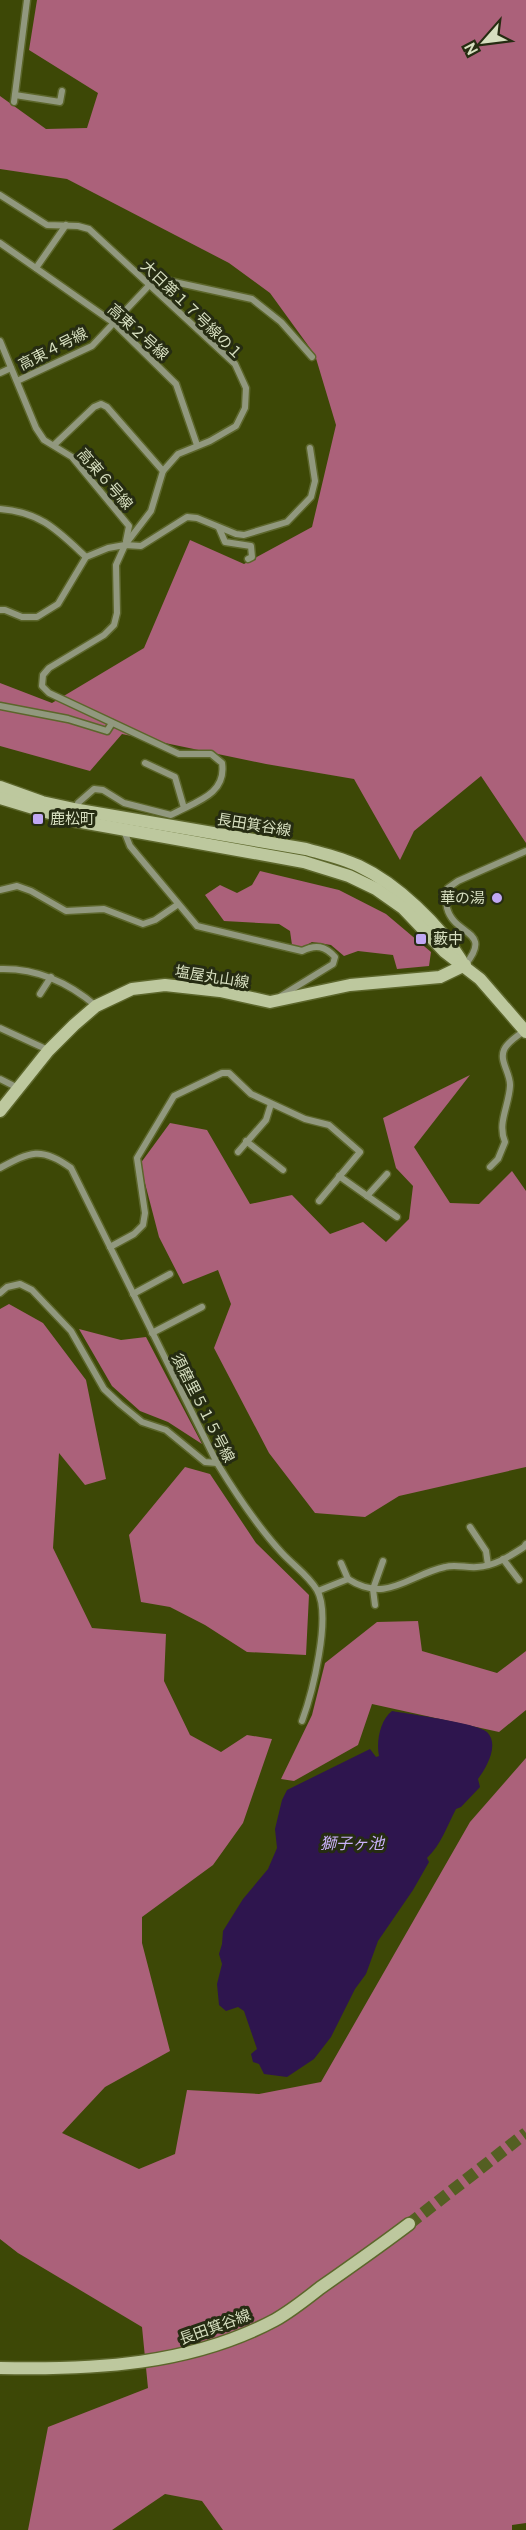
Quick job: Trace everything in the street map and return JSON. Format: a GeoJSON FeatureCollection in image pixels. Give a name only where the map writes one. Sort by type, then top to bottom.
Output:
{"type":"FeatureCollection","features":[{"type":"Feature","properties":{"kind":"street"},"geometry":{"type":"LineString","coordinates":[[27,0],[15,98],[60,102],[62,91]]}},
{"type":"Feature","properties":{"kind":"street","name":"大日第１７号線の１"},"geometry":{"type":"LineString","coordinates":[[0,195],[47,225],[66,225],[89,229],[235,364],[246,388],[245,408],[236,426],[222,435],[178,454],[163,471]]}},
{"type":"Feature","properties":{"kind":"street"},"geometry":{"type":"LineString","coordinates":[[36,268],[66,225]]}},
{"type":"Feature","properties":{"kind":"street","name":"高東２号線"},"geometry":{"type":"LineString","coordinates":[[0,243],[114,323],[176,384],[197,445]]}},
{"type":"Feature","properties":{"kind":"street"},"geometry":{"type":"LineString","coordinates":[[149,284],[156,278],[252,300],[281,322],[312,357]]}},
{"type":"Feature","properties":{"kind":"street","name":"高東４号線"},"geometry":{"type":"LineString","coordinates":[[17,381],[92,346],[149,284]]}},
{"type":"Feature","properties":{"kind":"street","name":"高東６号線"},"geometry":{"type":"LineString","coordinates":[[0,341],[36,428],[44,440],[72,457],[129,526],[125,545]]}},
{"type":"Feature","properties":{"kind":"street"},"geometry":{"type":"LineString","coordinates":[[0,374],[11,369]]}},
{"type":"Feature","properties":{"kind":"street"},"geometry":{"type":"LineString","coordinates":[[54,445],[94,407],[101,404],[107,407],[163,471],[151,511],[125,545],[116,565],[117,614],[114,625],[104,635],[49,668],[43,675],[42,686],[49,693],[179,754],[211,754],[222,763],[223,772],[221,784],[213,792],[171,815],[124,803],[103,790],[94,789],[78,803],[79,810]]}},
{"type":"Feature","properties":{"kind":"street"},"geometry":{"type":"LineString","coordinates":[[0,610],[22,617],[37,617],[58,604],[86,557],[108,548],[125,545],[141,546],[187,517],[197,518],[219,528],[244,535],[287,522],[311,496],[315,481],[310,448]]}},
{"type":"Feature","properties":{"kind":"street"},"geometry":{"type":"LineString","coordinates":[[0,509],[38,518],[50,524],[86,557]]}},
{"type":"Feature","properties":{"kind":"street"},"geometry":{"type":"LineString","coordinates":[[219,528],[225,542],[251,546],[252,556],[248,559]]}},
{"type":"Feature","properties":{"kind":"street"},"geometry":{"type":"LineString","coordinates":[[0,706],[68,719],[107,731],[112,723]]}},
{"type":"Feature","properties":{"kind":"street"},"geometry":{"type":"LineString","coordinates":[[145,763],[175,777],[184,808]]}},
{"type":"Feature","properties":{"kind":"street","name":"長田箕谷線"},"geometry":{"type":"LineString","coordinates":[[0,787],[42,802],[79,810],[306,849],[340,858],[369,872],[406,898],[452,946],[465,965]]}},
{"type":"Feature","properties":{"kind":"street","name":"長田箕谷線"},"geometry":{"type":"LineString","coordinates":[[0,798],[50,815],[304,862],[349,876],[376,889],[403,908],[445,952],[465,965],[480,979],[526,1030]]}},
{"type":"Feature","properties":{"kind":"street"},"geometry":{"type":"LineString","coordinates":[[124,830],[130,846],[197,926],[302,951],[313,946],[328,949],[335,957],[333,964],[270,1002]]}},
{"type":"Feature","properties":{"kind":"street"},"geometry":{"type":"LineString","coordinates":[[465,965],[476,952],[475,939],[454,920],[447,908],[448,888],[458,881],[526,851]]}},
{"type":"Feature","properties":{"kind":"street"},"geometry":{"type":"LineString","coordinates":[[0,890],[17,886],[66,910],[104,909],[143,924],[155,920],[177,904]]}},
{"type":"Feature","properties":{"kind":"street","name":"塩屋丸山線"},"geometry":{"type":"LineString","coordinates":[[0,1111],[48,1051],[96,1006],[132,989],[165,985],[220,991],[270,1002],[350,985],[440,977],[465,965]]}},
{"type":"Feature","properties":{"kind":"street"},"geometry":{"type":"LineString","coordinates":[[0,969],[36,971],[83,995],[96,1006]]}},
{"type":"Feature","properties":{"kind":"street"},"geometry":{"type":"LineString","coordinates":[[40,994],[51,977]]}},
{"type":"Feature","properties":{"kind":"street"},"geometry":{"type":"LineString","coordinates":[[0,1028],[48,1051]]}},
{"type":"Feature","properties":{"kind":"street"},"geometry":{"type":"LineString","coordinates":[[489,1167],[498,1159],[505,1142],[500,1131],[510,1087],[510,1075],[502,1057],[504,1048],[526,1030]]}},
{"type":"Feature","properties":{"kind":"street"},"geometry":{"type":"LineString","coordinates":[[110,1247],[134,1234],[143,1225],[145,1213],[137,1158],[174,1096],[222,1072],[229,1073],[251,1094],[304,1119],[329,1125],[360,1152],[319,1201]]}},
{"type":"Feature","properties":{"kind":"street"},"geometry":{"type":"LineString","coordinates":[[0,1078],[18,1088]]}},
{"type":"Feature","properties":{"kind":"street"},"geometry":{"type":"LineString","coordinates":[[238,1152],[266,1120],[272,1104]]}},
{"type":"Feature","properties":{"kind":"street"},"geometry":{"type":"LineString","coordinates":[[246,1141],[283,1170]]}},
{"type":"Feature","properties":{"kind":"street","name":"須磨里５１５号線"},"geometry":{"type":"LineString","coordinates":[[0,1168],[26,1154],[41,1152],[56,1157],[71,1168],[217,1463],[234,1492],[281,1552],[318,1591]]}},
{"type":"Feature","properties":{"kind":"street"},"geometry":{"type":"LineString","coordinates":[[367,1196],[387,1174]]}},
{"type":"Feature","properties":{"kind":"street"},"geometry":{"type":"LineString","coordinates":[[339,1176],[397,1217]]}},
{"type":"Feature","properties":{"kind":"street"},"geometry":{"type":"LineString","coordinates":[[133,1294],[170,1274]]}},
{"type":"Feature","properties":{"kind":"street"},"geometry":{"type":"LineString","coordinates":[[0,1293],[8,1287],[20,1284],[32,1290],[71,1331],[104,1389],[120,1404],[142,1422],[166,1430],[205,1462],[217,1463]]}},
{"type":"Feature","properties":{"kind":"street"},"geometry":{"type":"LineString","coordinates":[[152,1333],[202,1307]]}},
{"type":"Feature","properties":{"kind":"street"},"geometry":{"type":"LineString","coordinates":[[470,1527],[486,1551],[488,1565]]}},
{"type":"Feature","properties":{"kind":"street"},"geometry":{"type":"LineString","coordinates":[[341,1563],[348,1579],[357,1585],[373,1589],[404,1584],[445,1566],[488,1565],[526,1547]]}},
{"type":"Feature","properties":{"kind":"street"},"geometry":{"type":"LineString","coordinates":[[503,1559],[519,1580]]}},
{"type":"Feature","properties":{"kind":"street"},"geometry":{"type":"LineString","coordinates":[[375,1605],[373,1589],[383,1561]]}},
{"type":"Feature","properties":{"kind":"street"},"geometry":{"type":"LineString","coordinates":[[302,1721],[311,1698],[317,1666],[322,1617],[318,1591],[348,1579]]}},
{"type":"Feature","properties":{"kind":"street","name":"長田箕谷線"},"geometry":{"type":"LineString","coordinates":[[0,2368],[37,2369],[140,2362],[176,2357],[213,2347],[277,2319],[409,2224]]}},
{"type":"Feature","properties":{"kind":"shaded area"},"geometry":{"type":"Polygon","coordinates":[[[37,0],[526,0],[526,843],[481,776],[414,831],[400,860],[354,779],[266,764],[122,734],[90,771],[0,746],[0,683],[52,703],[144,648],[190,540],[244,564],[312,527],[336,425],[315,355],[270,293],[229,263],[67,179],[0,169],[0,96],[46,129],[87,128],[98,93],[29,50],[37,0]]]}},
{"type":"Feature","properties":{"kind":"shaded area"},"geometry":{"type":"Polygon","coordinates":[[[260,871],[339,890],[386,914],[431,952],[429,966],[397,969],[393,955],[358,951],[344,956],[331,945],[312,942],[303,947],[292,945],[290,931],[279,924],[224,921],[205,895],[220,885],[237,893],[252,885],[260,871]]]}},
{"type":"Feature","properties":{"kind":"shaded area"},"geometry":{"type":"Polygon","coordinates":[[[470,1075],[414,1147],[450,1203],[479,1204],[512,1171],[526,1191],[526,1467],[399,1496],[365,1517],[315,1513],[269,1453],[214,1348],[231,1304],[218,1270],[183,1284],[159,1237],[140,1164],[170,1123],[207,1130],[250,1204],[292,1195],[330,1234],[363,1222],[386,1242],[409,1219],[413,1186],[396,1168],[383,1118],[470,1075]]]}},
{"type":"Feature","properties":{"kind":"shaded area"},"geometry":{"type":"Polygon","coordinates":[[[9,1304],[43,1323],[86,1380],[106,1479],[85,1485],[59,1453],[53,1548],[92,1628],[166,1634],[164,1681],[190,1735],[221,1752],[247,1735],[272,1739],[243,1823],[213,1865],[142,1917],[142,1943],[170,2051],[105,2087],[62,2133],[139,2169],[175,2154],[187,2090],[259,2094],[321,2082],[470,1822],[526,1758],[526,2523],[512,2525],[512,2530],[223,2530],[202,2501],[165,2494],[112,2530],[28,2530],[48,2427],[148,2388],[142,2327],[18,2253],[0,2239],[0,1309],[9,1304]]]}},
{"type":"Feature","properties":{"kind":"shaded area"},"geometry":{"type":"Polygon","coordinates":[[[79,1329],[121,1340],[146,1337],[202,1444],[168,1422],[140,1411],[112,1386],[79,1329]]]}},
{"type":"Feature","properties":{"kind":"shaded area"},"geometry":{"type":"Polygon","coordinates":[[[185,1467],[210,1474],[256,1543],[309,1595],[306,1655],[247,1652],[205,1625],[170,1607],[141,1602],[129,1535],[185,1467]]]}},
{"type":"Feature","properties":{"kind":"shaded area"},"geometry":{"type":"Polygon","coordinates":[[[418,1621],[422,1651],[497,1673],[526,1651],[526,1710],[499,1732],[372,1704],[358,1745],[294,1781],[281,1779],[312,1715],[325,1663],[377,1622],[418,1621]]]}},
{"type":"Feature","properties":{"kind":"water","name":"獅子ヶ池"},"geometry":{"type":"Polygon","coordinates":[[[392,1711],[457,1722],[487,1732],[491,1737],[492,1750],[488,1763],[478,1779],[480,1787],[461,1807],[456,1809],[440,1841],[427,1858],[429,1862],[413,1890],[378,1941],[366,1974],[355,1989],[331,2037],[314,2059],[287,2077],[264,2074],[259,2064],[253,2062],[251,2054],[257,2049],[244,2011],[238,2007],[226,2011],[219,2005],[217,1984],[222,1964],[219,1954],[223,1931],[243,1899],[268,1869],[277,1848],[275,1829],[282,1800],[287,1790],[370,1749],[376,1757],[379,1756],[380,1732],[384,1720],[392,1711]]]}},
{"type":"Feature","properties":{"kind":"tunnel"},"geometry":{"type":"LineString","coordinates":[[409,2224],[526,2133]]}},
{"type":"Feature","properties":{"kind":"place","name":"鹿松町"},"geometry":{"type":"Point","coordinates":[38,819]}},
{"type":"Feature","properties":{"kind":"place","name":"華の湯"},"geometry":{"type":"Point","coordinates":[497,898]}},
{"type":"Feature","properties":{"kind":"place","name":"藪中"},"geometry":{"type":"Point","coordinates":[421,939]}}]}
